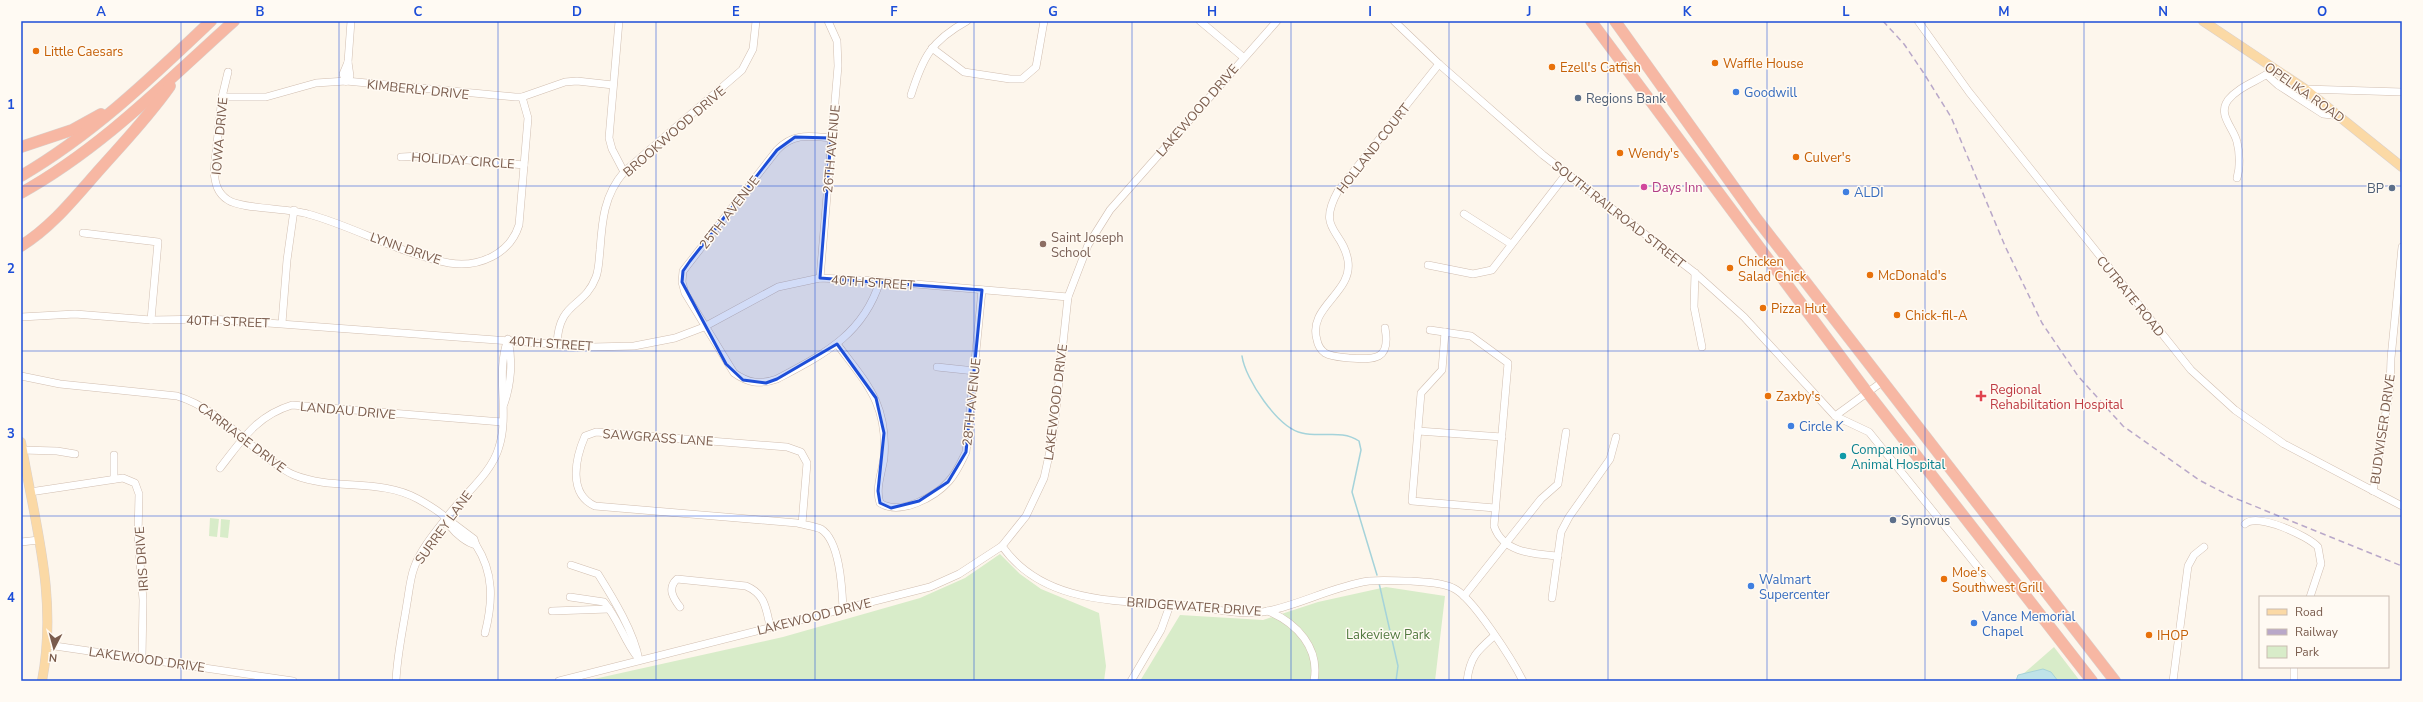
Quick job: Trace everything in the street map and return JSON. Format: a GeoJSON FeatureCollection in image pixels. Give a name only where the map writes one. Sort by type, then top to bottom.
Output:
{"type":"FeatureCollection","features":[{"type":"Feature","properties":{"kind":"highway"},"geometry":{"type":"LineString","coordinates":[[21,176],[84,135],[120,106],[211,21]]}},
{"type":"Feature","properties":{"kind":"highway"},"geometry":{"type":"LineString","coordinates":[[21,193],[102,140],[234,21]]}},
{"type":"Feature","properties":{"kind":"highway"},"geometry":{"type":"LineString","coordinates":[[1591,21],[1867,392],[2092,681]]}},
{"type":"Feature","properties":{"kind":"highway"},"geometry":{"type":"LineString","coordinates":[[1615,21],[1756,218],[2115,681]]}},
{"type":"Feature","properties":{"kind":"highway"},"geometry":{"type":"LineString","coordinates":[[21,246],[45,229],[73,200],[152,112],[184,67]]}},
{"type":"Feature","properties":{"kind":"highway"},"geometry":{"type":"LineString","coordinates":[[21,147],[72,130],[113,106],[158,71]]}},
{"type":"Feature","properties":{"kind":"main road","name":"OPELIKA ROAD"},"geometry":{"type":"LineString","coordinates":[[2203,21],[2271,72],[2305,89],[2402,167]]}},
{"type":"Feature","properties":{"kind":"main road"},"geometry":{"type":"LineString","coordinates":[[22,446],[47,584],[48,644],[42,681]]}},
{"type":"Feature","properties":{"kind":"street"},"geometry":{"type":"LineString","coordinates":[[346,81],[343,74],[348,62],[351,21]]}},
{"type":"Feature","properties":{"kind":"street"},"geometry":{"type":"LineString","coordinates":[[620,21],[609,138],[612,149],[624,172]]}},
{"type":"Feature","properties":{"kind":"street","name":"BROOKWOOD DRIVE"},"geometry":{"type":"LineString","coordinates":[[557,344],[559,326],[566,312],[586,295],[597,276],[604,211],[615,183],[624,172],[742,70],[753,49],[756,21]]}},
{"type":"Feature","properties":{"kind":"street","name":"26TH AVENUE"},"geometry":{"type":"LineString","coordinates":[[820,278],[838,54],[837,41],[828,21]]}},
{"type":"Feature","properties":{"kind":"street"},"geometry":{"type":"LineString","coordinates":[[911,95],[920,66],[932,48],[967,21]]}},
{"type":"Feature","properties":{"kind":"street"},"geometry":{"type":"LineString","coordinates":[[932,48],[964,72],[1010,79],[1022,79],[1036,67],[1044,21]]}},
{"type":"Feature","properties":{"kind":"street"},"geometry":{"type":"LineString","coordinates":[[1200,21],[1243,57]]}},
{"type":"Feature","properties":{"kind":"street","name":"LAKEWOOD DRIVE"},"geometry":{"type":"LineString","coordinates":[[559,681],[770,626],[930,587],[959,574],[1002,546],[1026,516],[1044,478],[1053,437],[1068,297],[1088,245],[1110,210],[1243,57],[1277,21]]}},
{"type":"Feature","properties":{"kind":"street","name":"SOUTH RAILROAD STREET"},"geometry":{"type":"LineString","coordinates":[[1394,21],[1439,64],[1543,155],[1695,273],[1744,317],[1835,416],[1868,432],[1880,444],[1994,587]]}},
{"type":"Feature","properties":{"kind":"street","name":"CUTRATE ROAD"},"geometry":{"type":"LineString","coordinates":[[1918,21],[1969,92],[2191,370],[2235,410],[2259,428],[2310,459],[2402,506]]}},
{"type":"Feature","properties":{"kind":"street","name":"HOLLAND COURT"},"geometry":{"type":"LineString","coordinates":[[1385,328],[1386,337],[1384,349],[1381,354],[1371,360],[1330,355],[1321,349],[1318,344],[1316,332],[1317,317],[1339,289],[1348,268],[1346,255],[1330,224],[1328,212],[1338,191],[1439,64]]}},
{"type":"Feature","properties":{"kind":"street","name":"IOWA DRIVE"},"geometry":{"type":"LineString","coordinates":[[228,72],[222,97],[214,171],[215,183],[220,193],[229,201],[240,205],[294,210]]}},
{"type":"Feature","properties":{"kind":"street"},"geometry":{"type":"LineString","coordinates":[[2236,178],[2239,166],[2238,143],[2225,116],[2225,105],[2237,93],[2271,72],[2278,85],[2323,114],[2340,116]]}},
{"type":"Feature","properties":{"kind":"street","name":"KIMBERLY DRIVE"},"geometry":{"type":"LineString","coordinates":[[222,97],[266,97],[316,83],[346,81],[522,97],[565,82],[577,81],[613,85]]}},
{"type":"Feature","properties":{"kind":"street"},"geometry":{"type":"LineString","coordinates":[[2305,89],[2402,92]]}},
{"type":"Feature","properties":{"kind":"street","name":"LYNN DRIVE"},"geometry":{"type":"LineString","coordinates":[[294,210],[438,260],[461,264],[495,256],[510,246],[516,236],[519,225],[528,118],[522,97]]}},
{"type":"Feature","properties":{"kind":"street","name":"25TH AVENUE"},"geometry":{"type":"LineString","coordinates":[[831,138],[807,135],[795,137],[785,142],[683,270],[682,282],[685,294],[704,327],[734,373],[743,380],[754,383],[766,383],[777,380],[837,344],[865,315],[871,305],[880,281]]}},
{"type":"Feature","properties":{"kind":"street","name":"HOLIDAY CIRCLE"},"geometry":{"type":"LineString","coordinates":[[402,157],[420,156],[524,165]]}},
{"type":"Feature","properties":{"kind":"street"},"geometry":{"type":"LineString","coordinates":[[1428,265],[1455,272],[1485,273],[1492,270],[1567,173]]}},
{"type":"Feature","properties":{"kind":"street"},"geometry":{"type":"LineString","coordinates":[[282,324],[287,260],[294,210]]}},
{"type":"Feature","properties":{"kind":"street"},"geometry":{"type":"LineString","coordinates":[[1464,214],[1512,244]]}},
{"type":"Feature","properties":{"kind":"street"},"geometry":{"type":"LineString","coordinates":[[83,233],[158,242],[151,320]]}},
{"type":"Feature","properties":{"kind":"street","name":"BUDWISER DRIVE"},"geometry":{"type":"LineString","coordinates":[[2373,491],[2390,387],[2393,336],[2402,247]]}},
{"type":"Feature","properties":{"kind":"street"},"geometry":{"type":"LineString","coordinates":[[1695,273],[1694,307],[1702,347]]}},
{"type":"Feature","properties":{"kind":"street","name":"40TH STREET"},"geometry":{"type":"LineString","coordinates":[[21,317],[75,314],[151,320],[212,319],[508,339],[592,347],[634,346],[675,338],[704,327],[778,287],[820,278],[880,281],[1068,297]]}},
{"type":"Feature","properties":{"kind":"street","name":"28TH AVENUE"},"geometry":{"type":"LineString","coordinates":[[837,344],[870,388],[882,415],[884,451],[878,491],[880,503],[891,508],[919,501],[948,482],[959,468],[966,452],[969,434],[982,290]]}},
{"type":"Feature","properties":{"kind":"street"},"geometry":{"type":"LineString","coordinates":[[1430,330],[1476,338],[1508,363],[1495,508],[1496,532],[1506,543],[1516,550],[1533,554],[1558,556]]}},
{"type":"Feature","properties":{"kind":"street"},"geometry":{"type":"LineString","coordinates":[[1445,332],[1442,370],[1421,393],[1412,500],[1495,508]]}},
{"type":"Feature","properties":{"kind":"street","name":"SURREY LANE"},"geometry":{"type":"LineString","coordinates":[[396,681],[397,660],[414,567],[446,518],[495,458],[500,446],[504,406],[502,392],[503,351],[508,339]]}},
{"type":"Feature","properties":{"kind":"street"},"geometry":{"type":"LineString","coordinates":[[937,367],[975,371]]}},
{"type":"Feature","properties":{"kind":"street","name":"CARRIAGE DRIVE"},"geometry":{"type":"LineString","coordinates":[[21,376],[30,379],[176,396],[193,401],[208,410],[278,466],[293,475],[311,480],[369,485],[403,492],[446,518],[449,525],[469,543],[476,545],[490,571],[491,590],[485,633]]}},
{"type":"Feature","properties":{"kind":"street","name":"CARRIAGE DRIVE"},"geometry":{"type":"LineString","coordinates":[[21,382],[30,379]]}},
{"type":"Feature","properties":{"kind":"street"},"geometry":{"type":"LineString","coordinates":[[1835,416],[1882,382]]}},
{"type":"Feature","properties":{"kind":"street","name":"LANDAU DRIVE"},"geometry":{"type":"LineString","coordinates":[[220,468],[243,438],[261,420],[275,410],[292,405],[502,422]]}},
{"type":"Feature","properties":{"kind":"street"},"geometry":{"type":"LineString","coordinates":[[1418,431],[1502,437]]}},
{"type":"Feature","properties":{"kind":"street","name":"SAWGRASS LANE"},"geometry":{"type":"LineString","coordinates":[[802,524],[807,463],[801,452],[787,447],[596,432],[585,436],[580,447],[576,479],[578,489],[582,498],[595,506],[802,524],[822,530],[833,544],[841,578],[843,608]]}},
{"type":"Feature","properties":{"kind":"street"},"geometry":{"type":"LineString","coordinates":[[1464,596],[1541,499],[1558,484],[1566,432]]}},
{"type":"Feature","properties":{"kind":"street"},"geometry":{"type":"LineString","coordinates":[[1552,598],[1561,532],[1569,517],[1610,459],[1616,437]]}},
{"type":"Feature","properties":{"kind":"street"},"geometry":{"type":"LineString","coordinates":[[22,446],[75,454]]}},
{"type":"Feature","properties":{"kind":"street"},"geometry":{"type":"LineString","coordinates":[[30,492],[114,479],[114,455]]}},
{"type":"Feature","properties":{"kind":"street","name":"IRIS DRIVE"},"geometry":{"type":"LineString","coordinates":[[114,479],[129,480],[135,483],[140,494],[138,542],[143,600],[142,658]]}},
{"type":"Feature","properties":{"kind":"street"},"geometry":{"type":"LineString","coordinates":[[2245,524],[2249,520],[2260,521],[2299,535],[2314,543],[2321,558],[2310,596]]}},
{"type":"Feature","properties":{"kind":"street"},"geometry":{"type":"LineString","coordinates":[[21,542],[39,540]]}},
{"type":"Feature","properties":{"kind":"street","name":"BRIDGEWATER DRIVE"},"geometry":{"type":"LineString","coordinates":[[1002,546],[1017,565],[1048,583],[1080,597],[1097,600],[1254,612],[1268,611],[1369,581],[1422,582],[1452,587],[1464,596],[1494,636],[1523,681]]}},
{"type":"Feature","properties":{"kind":"street"},"geometry":{"type":"LineString","coordinates":[[2173,681],[2188,566],[2194,555],[2204,547]]}},
{"type":"Feature","properties":{"kind":"street"},"geometry":{"type":"LineString","coordinates":[[572,565],[598,574],[637,647],[639,660]]}},
{"type":"Feature","properties":{"kind":"street"},"geometry":{"type":"LineString","coordinates":[[680,607],[673,598],[671,588],[672,583],[677,579],[746,586],[756,591],[764,599],[770,626]]}},
{"type":"Feature","properties":{"kind":"street"},"geometry":{"type":"LineString","coordinates":[[570,597],[604,602],[624,632],[630,648],[639,660]]}},
{"type":"Feature","properties":{"kind":"street"},"geometry":{"type":"LineString","coordinates":[[1131,681],[1141,660],[1160,630],[1170,605]]}},
{"type":"Feature","properties":{"kind":"street"},"geometry":{"type":"LineString","coordinates":[[552,611],[610,609]]}},
{"type":"Feature","properties":{"kind":"street"},"geometry":{"type":"LineString","coordinates":[[1268,611],[1283,617],[1298,630],[1309,644],[1314,660],[1314,681]]}},
{"type":"Feature","properties":{"kind":"street"},"geometry":{"type":"LineString","coordinates":[[1468,681],[1469,669],[1475,653],[1494,636]]}},
{"type":"Feature","properties":{"kind":"street","name":"LAKEWOOD DRIVE"},"geometry":{"type":"LineString","coordinates":[[48,644],[294,681]]}},
{"type":"Feature","properties":{"kind":"street"},"geometry":{"type":"LineString","coordinates":[[2294,668],[2294,681]]}},
{"type":"Feature","properties":{"kind":"highlighted area"},"geometry":{"type":"Polygon","coordinates":[[[795,137],[831,138],[820,278],[982,290],[966,452],[948,482],[919,501],[891,508],[880,503],[878,491],[884,433],[876,398],[837,344],[777,379],[766,383],[743,380],[726,364],[682,282],[683,271],[690,261],[777,150],[795,137]]]}},
{"type":"Feature","properties":{"kind":"green space"},"geometry":{"type":"Polygon","coordinates":[[[210,518],[219,519],[217,537],[209,536],[210,518]]]}},
{"type":"Feature","properties":{"kind":"green space"},"geometry":{"type":"Polygon","coordinates":[[[221,519],[230,520],[228,538],[220,537],[221,519]]]}},
{"type":"Feature","properties":{"kind":"green space"},"geometry":{"type":"Polygon","coordinates":[[[1000,554],[1020,574],[1041,589],[1099,613],[1106,666],[1104,681],[585,681],[783,637],[920,598],[965,578],[1000,554]]]}},
{"type":"Feature","properties":{"kind":"green space","name":"Lakeview Park"},"geometry":{"type":"Polygon","coordinates":[[[1386,587],[1445,596],[1435,681],[1140,681],[1180,615],[1263,620],[1318,602],[1386,587]]]}},
{"type":"Feature","properties":{"kind":"green space"},"geometry":{"type":"Polygon","coordinates":[[[2054,647],[2080,681],[2015,681],[2054,647]]]}},
{"type":"Feature","properties":{"kind":"water"},"geometry":{"type":"Polygon","coordinates":[[[2043,669],[2051,672],[2058,681],[2016,681],[2018,675],[2043,669]]]}},
{"type":"Feature","properties":{"kind":"waterway"},"geometry":{"type":"LineString","coordinates":[[1242,356],[1244,366],[1256,389],[1273,413],[1283,422],[1302,433],[1317,435],[1345,435],[1359,441],[1361,450],[1352,492],[1377,575]]}},
{"type":"Feature","properties":{"kind":"waterway"},"geometry":{"type":"LineString","coordinates":[[1379,583],[1398,666],[1396,681]]}},
{"type":"Feature","properties":{"kind":"railway"},"geometry":{"type":"LineString","coordinates":[[1883,21],[1904,44],[1951,117],[2005,246],[2042,323],[2078,376],[2123,426],[2199,480],[2232,497],[2402,566]]}},
{"type":"Feature","properties":{"kind":"place","name":"Little Caesars"},"geometry":{"type":"Point","coordinates":[36,51]}},
{"type":"Feature","properties":{"kind":"place","name":"Waffle House"},"geometry":{"type":"Point","coordinates":[1715,63]}},
{"type":"Feature","properties":{"kind":"place","name":"Ezell's Catfish"},"geometry":{"type":"Point","coordinates":[1552,67]}},
{"type":"Feature","properties":{"kind":"place","name":"Goodwill"},"geometry":{"type":"Point","coordinates":[1736,92]}},
{"type":"Feature","properties":{"kind":"place","name":"Regions Bank"},"geometry":{"type":"Point","coordinates":[1578,98]}},
{"type":"Feature","properties":{"kind":"place","name":"Wendy's"},"geometry":{"type":"Point","coordinates":[1620,153]}},
{"type":"Feature","properties":{"kind":"place","name":"Culver's"},"geometry":{"type":"Point","coordinates":[1796,157]}},
{"type":"Feature","properties":{"kind":"place","name":"Days Inn"},"geometry":{"type":"Point","coordinates":[1644,187]}},
{"type":"Feature","properties":{"kind":"place","name":"BP"},"geometry":{"type":"Point","coordinates":[2392,188]}},
{"type":"Feature","properties":{"kind":"place","name":"ALDI"},"geometry":{"type":"Point","coordinates":[1846,192]}},
{"type":"Feature","properties":{"kind":"place","name":"Saint Joseph School"},"geometry":{"type":"Point","coordinates":[1043,244]}},
{"type":"Feature","properties":{"kind":"place","name":"Chicken Salad Chick"},"geometry":{"type":"Point","coordinates":[1730,268]}},
{"type":"Feature","properties":{"kind":"place","name":"McDonald's"},"geometry":{"type":"Point","coordinates":[1870,275]}},
{"type":"Feature","properties":{"kind":"place","name":"Pizza Hut"},"geometry":{"type":"Point","coordinates":[1763,308]}},
{"type":"Feature","properties":{"kind":"place","name":"Chick-fil-A"},"geometry":{"type":"Point","coordinates":[1897,315]}},
{"type":"Feature","properties":{"kind":"place","name":"Zaxby's"},"geometry":{"type":"Point","coordinates":[1768,396]}},
{"type":"Feature","properties":{"kind":"place","name":"Regional Rehabilitation Hospital"},"geometry":{"type":"Point","coordinates":[1981,396]}},
{"type":"Feature","properties":{"kind":"place","name":"Circle K"},"geometry":{"type":"Point","coordinates":[1791,426]}},
{"type":"Feature","properties":{"kind":"place","name":"Companion Animal Hospital"},"geometry":{"type":"Point","coordinates":[1843,456]}},
{"type":"Feature","properties":{"kind":"place","name":"Synovus"},"geometry":{"type":"Point","coordinates":[1893,520]}},
{"type":"Feature","properties":{"kind":"place","name":"Moe's Southwest Grill"},"geometry":{"type":"Point","coordinates":[1944,579]}},
{"type":"Feature","properties":{"kind":"place","name":"Walmart Supercenter"},"geometry":{"type":"Point","coordinates":[1751,586]}},
{"type":"Feature","properties":{"kind":"place","name":"Vance Memorial Chapel"},"geometry":{"type":"Point","coordinates":[1974,623]}},
{"type":"Feature","properties":{"kind":"place","name":"IHOP"},"geometry":{"type":"Point","coordinates":[2149,635]}}]}
